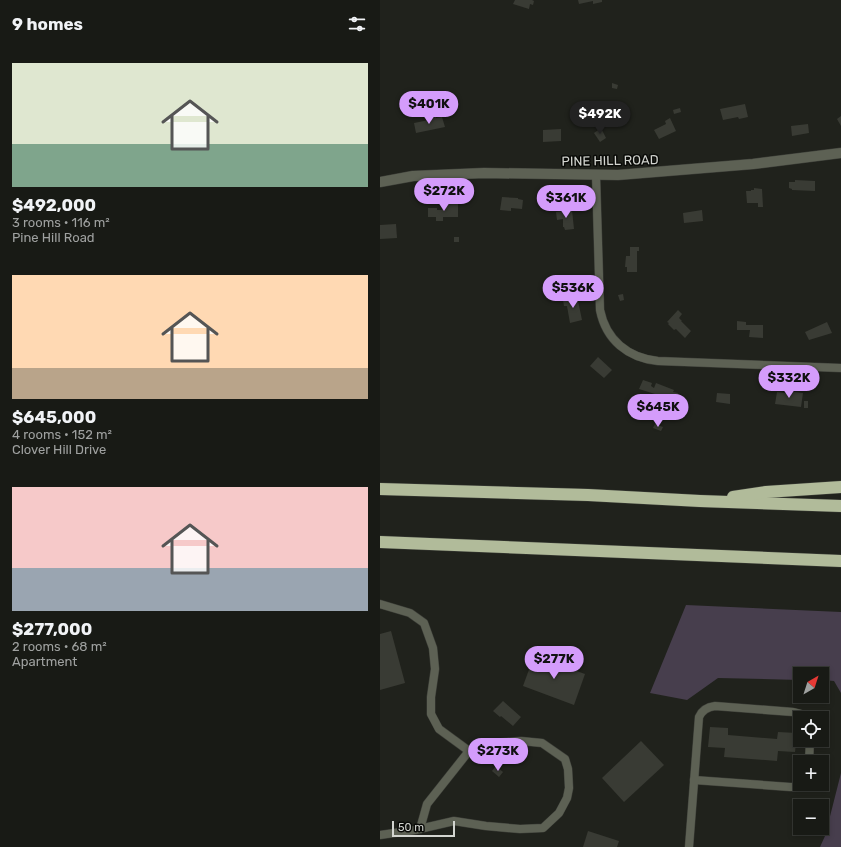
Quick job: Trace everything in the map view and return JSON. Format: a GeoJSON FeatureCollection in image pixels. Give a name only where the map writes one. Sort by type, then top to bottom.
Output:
{"type":"FeatureCollection","features":[{"type":"Feature","properties":{"kind":"highway"},"geometry":{"type":"LineString","coordinates":[[700,501],[766,492],[841,488]]}},
{"type":"Feature","properties":{"kind":"highway"},"geometry":{"type":"LineString","coordinates":[[380,489],[588,495],[841,506]]}},
{"type":"Feature","properties":{"kind":"highway"},"geometry":{"type":"LineString","coordinates":[[380,542],[841,561]]}},
{"type":"Feature","properties":{"kind":"highway"},"geometry":{"type":"LineString","coordinates":[[748,557],[841,567]]}},
{"type":"Feature","properties":{"kind":"street","name":"PINE HILL ROAD"},"geometry":{"type":"LineString","coordinates":[[380,182],[413,176],[445,174],[520,173],[626,175],[711,168],[841,153]]}},
{"type":"Feature","properties":{"kind":"street"},"geometry":{"type":"LineString","coordinates":[[596,175],[600,310],[608,333],[625,350],[638,357],[658,361],[841,368]]}},
{"type":"Feature","properties":{"kind":"street"},"geometry":{"type":"LineString","coordinates":[[380,604],[410,613],[424,623],[433,648],[435,668],[431,697],[432,714],[439,729],[469,751]]}},
{"type":"Feature","properties":{"kind":"street"},"geometry":{"type":"LineString","coordinates":[[689,847],[699,717],[701,714],[706,708],[715,706],[793,712]]}},
{"type":"Feature","properties":{"kind":"street"},"geometry":{"type":"LineString","coordinates":[[380,835],[420,829],[454,821],[520,829],[543,828],[558,813],[567,798],[569,788],[568,770],[565,759],[542,742],[521,741],[494,743],[469,751],[427,804],[420,829]]}},
{"type":"Feature","properties":{"kind":"street"},"geometry":{"type":"LineString","coordinates":[[694,780],[793,787]]}},
{"type":"Feature","properties":{"kind":"shaded area"},"geometry":{"type":"Polygon","coordinates":[[[686,605],[841,612],[841,693],[834,681],[829,681],[829,667],[793,667],[793,680],[718,678],[687,700],[650,693],[686,605]]]}},
{"type":"Feature","properties":{"kind":"shaded area"},"geometry":{"type":"Polygon","coordinates":[[[841,773],[841,847],[820,847],[825,835],[829,835],[829,820],[841,773]]]}},
{"type":"Feature","properties":{"kind":"building"},"geometry":{"type":"Polygon","coordinates":[[[515,0],[534,1],[533,5],[530,4],[529,9],[513,4],[515,0]]]}},
{"type":"Feature","properties":{"kind":"building"},"geometry":{"type":"Polygon","coordinates":[[[578,0],[602,0],[602,2],[593,4],[593,1],[579,4],[578,0]]]}},
{"type":"Feature","properties":{"kind":"building"},"geometry":{"type":"Polygon","coordinates":[[[612,83],[618,85],[617,89],[612,88],[612,83]]]}},
{"type":"Feature","properties":{"kind":"building"},"geometry":{"type":"Polygon","coordinates":[[[609,104],[618,114],[604,127],[598,120],[607,111],[604,109],[609,104]]]}},
{"type":"Feature","properties":{"kind":"building"},"geometry":{"type":"Polygon","coordinates":[[[745,104],[748,117],[723,120],[720,109],[745,104]]]}},
{"type":"Feature","properties":{"kind":"building"},"geometry":{"type":"Polygon","coordinates":[[[680,108],[681,112],[674,114],[673,110],[680,108]]]}},
{"type":"Feature","properties":{"kind":"building"},"geometry":{"type":"Polygon","coordinates":[[[841,116],[841,126],[837,119],[841,116]]]}},
{"type":"Feature","properties":{"kind":"building"},"geometry":{"type":"Polygon","coordinates":[[[436,117],[442,117],[445,127],[416,133],[414,123],[436,117]]]}},
{"type":"Feature","properties":{"kind":"building"},"geometry":{"type":"Polygon","coordinates":[[[670,118],[676,131],[659,139],[654,130],[666,124],[665,121],[670,118]]]}},
{"type":"Feature","properties":{"kind":"building"},"geometry":{"type":"Polygon","coordinates":[[[808,124],[809,133],[792,136],[791,126],[808,124]]]}},
{"type":"Feature","properties":{"kind":"building"},"geometry":{"type":"Polygon","coordinates":[[[601,128],[606,138],[600,142],[594,133],[601,128]]]}},
{"type":"Feature","properties":{"kind":"building"},"geometry":{"type":"Polygon","coordinates":[[[561,129],[561,141],[543,142],[543,130],[561,129]]]}},
{"type":"Feature","properties":{"kind":"building"},"geometry":{"type":"Polygon","coordinates":[[[795,180],[815,181],[815,191],[792,190],[789,188],[789,182],[795,182],[795,180]]]}},
{"type":"Feature","properties":{"kind":"building"},"geometry":{"type":"Polygon","coordinates":[[[754,188],[762,189],[763,207],[758,207],[758,203],[747,203],[746,191],[754,190],[754,188]]]}},
{"type":"Feature","properties":{"kind":"building"},"geometry":{"type":"Polygon","coordinates":[[[502,197],[518,198],[523,200],[522,209],[511,208],[511,211],[500,210],[502,197]]]}},
{"type":"Feature","properties":{"kind":"building"},"geometry":{"type":"Polygon","coordinates":[[[442,204],[458,204],[458,217],[443,217],[443,221],[436,221],[436,217],[428,217],[428,208],[437,208],[437,210],[442,210],[442,204]]]}},
{"type":"Feature","properties":{"kind":"building"},"geometry":{"type":"Polygon","coordinates":[[[572,210],[574,229],[565,230],[563,227],[563,219],[557,220],[556,212],[572,210]]]}},
{"type":"Feature","properties":{"kind":"building"},"geometry":{"type":"Polygon","coordinates":[[[702,210],[703,221],[684,223],[683,213],[702,210]]]}},
{"type":"Feature","properties":{"kind":"building"},"geometry":{"type":"Polygon","coordinates":[[[396,224],[397,238],[380,239],[380,225],[396,224]]]}},
{"type":"Feature","properties":{"kind":"building"},"geometry":{"type":"Polygon","coordinates":[[[454,237],[459,237],[459,242],[454,242],[454,237]]]}},
{"type":"Feature","properties":{"kind":"building"},"geometry":{"type":"Polygon","coordinates":[[[630,247],[639,247],[639,251],[637,251],[637,272],[627,272],[627,267],[625,267],[626,256],[630,256],[630,247]]]}},
{"type":"Feature","properties":{"kind":"building"},"geometry":{"type":"Polygon","coordinates":[[[623,294],[624,300],[620,301],[618,295],[623,294]]]}},
{"type":"Feature","properties":{"kind":"building"},"geometry":{"type":"Polygon","coordinates":[[[577,296],[582,320],[570,323],[567,306],[564,306],[563,300],[565,298],[577,296]]]}},
{"type":"Feature","properties":{"kind":"building"},"geometry":{"type":"Polygon","coordinates":[[[678,310],[682,314],[679,318],[691,331],[685,338],[676,329],[674,330],[667,322],[678,310]]]}},
{"type":"Feature","properties":{"kind":"building"},"geometry":{"type":"Polygon","coordinates":[[[737,321],[746,322],[746,325],[763,325],[763,338],[749,337],[750,330],[737,330],[737,321]]]}},
{"type":"Feature","properties":{"kind":"building"},"geometry":{"type":"Polygon","coordinates":[[[827,322],[832,333],[809,340],[805,332],[827,322]]]}},
{"type":"Feature","properties":{"kind":"building"},"geometry":{"type":"Polygon","coordinates":[[[598,357],[612,370],[604,378],[590,366],[598,357]]]}},
{"type":"Feature","properties":{"kind":"building"},"geometry":{"type":"Polygon","coordinates":[[[643,380],[652,383],[651,386],[654,388],[656,383],[674,390],[673,392],[678,393],[675,401],[668,399],[666,403],[656,399],[658,395],[639,389],[643,380]]]}},
{"type":"Feature","properties":{"kind":"building"},"geometry":{"type":"Polygon","coordinates":[[[787,391],[803,393],[801,407],[775,404],[777,392],[786,393],[787,391]]]}},
{"type":"Feature","properties":{"kind":"building"},"geometry":{"type":"Polygon","coordinates":[[[717,393],[730,394],[730,404],[716,402],[717,393]]]}},
{"type":"Feature","properties":{"kind":"building"},"geometry":{"type":"Polygon","coordinates":[[[804,401],[808,401],[808,408],[804,408],[804,401]]]}},
{"type":"Feature","properties":{"kind":"building"},"geometry":{"type":"Polygon","coordinates":[[[655,424],[663,427],[661,431],[653,428],[655,424]]]}},
{"type":"Feature","properties":{"kind":"building"},"geometry":{"type":"Polygon","coordinates":[[[391,631],[405,683],[380,690],[380,634],[391,631]]]}},
{"type":"Feature","properties":{"kind":"building"},"geometry":{"type":"Polygon","coordinates":[[[534,656],[585,674],[574,705],[523,686],[534,656]]]}},
{"type":"Feature","properties":{"kind":"building"},"geometry":{"type":"Polygon","coordinates":[[[503,701],[521,717],[513,726],[493,711],[503,701]]]}},
{"type":"Feature","properties":{"kind":"building"},"geometry":{"type":"Polygon","coordinates":[[[710,727],[728,728],[728,735],[777,739],[778,732],[793,733],[793,747],[796,747],[795,752],[778,751],[777,761],[724,757],[725,748],[708,747],[710,727]]]}},
{"type":"Feature","properties":{"kind":"building"},"geometry":{"type":"Polygon","coordinates":[[[641,741],[664,765],[624,802],[602,778],[641,741]]]}},
{"type":"Feature","properties":{"kind":"building"},"geometry":{"type":"Polygon","coordinates":[[[496,766],[503,772],[499,777],[492,771],[496,766]]]}},
{"type":"Feature","properties":{"kind":"building"},"geometry":{"type":"Polygon","coordinates":[[[588,831],[619,841],[617,847],[583,847],[588,831]]]}}]}
